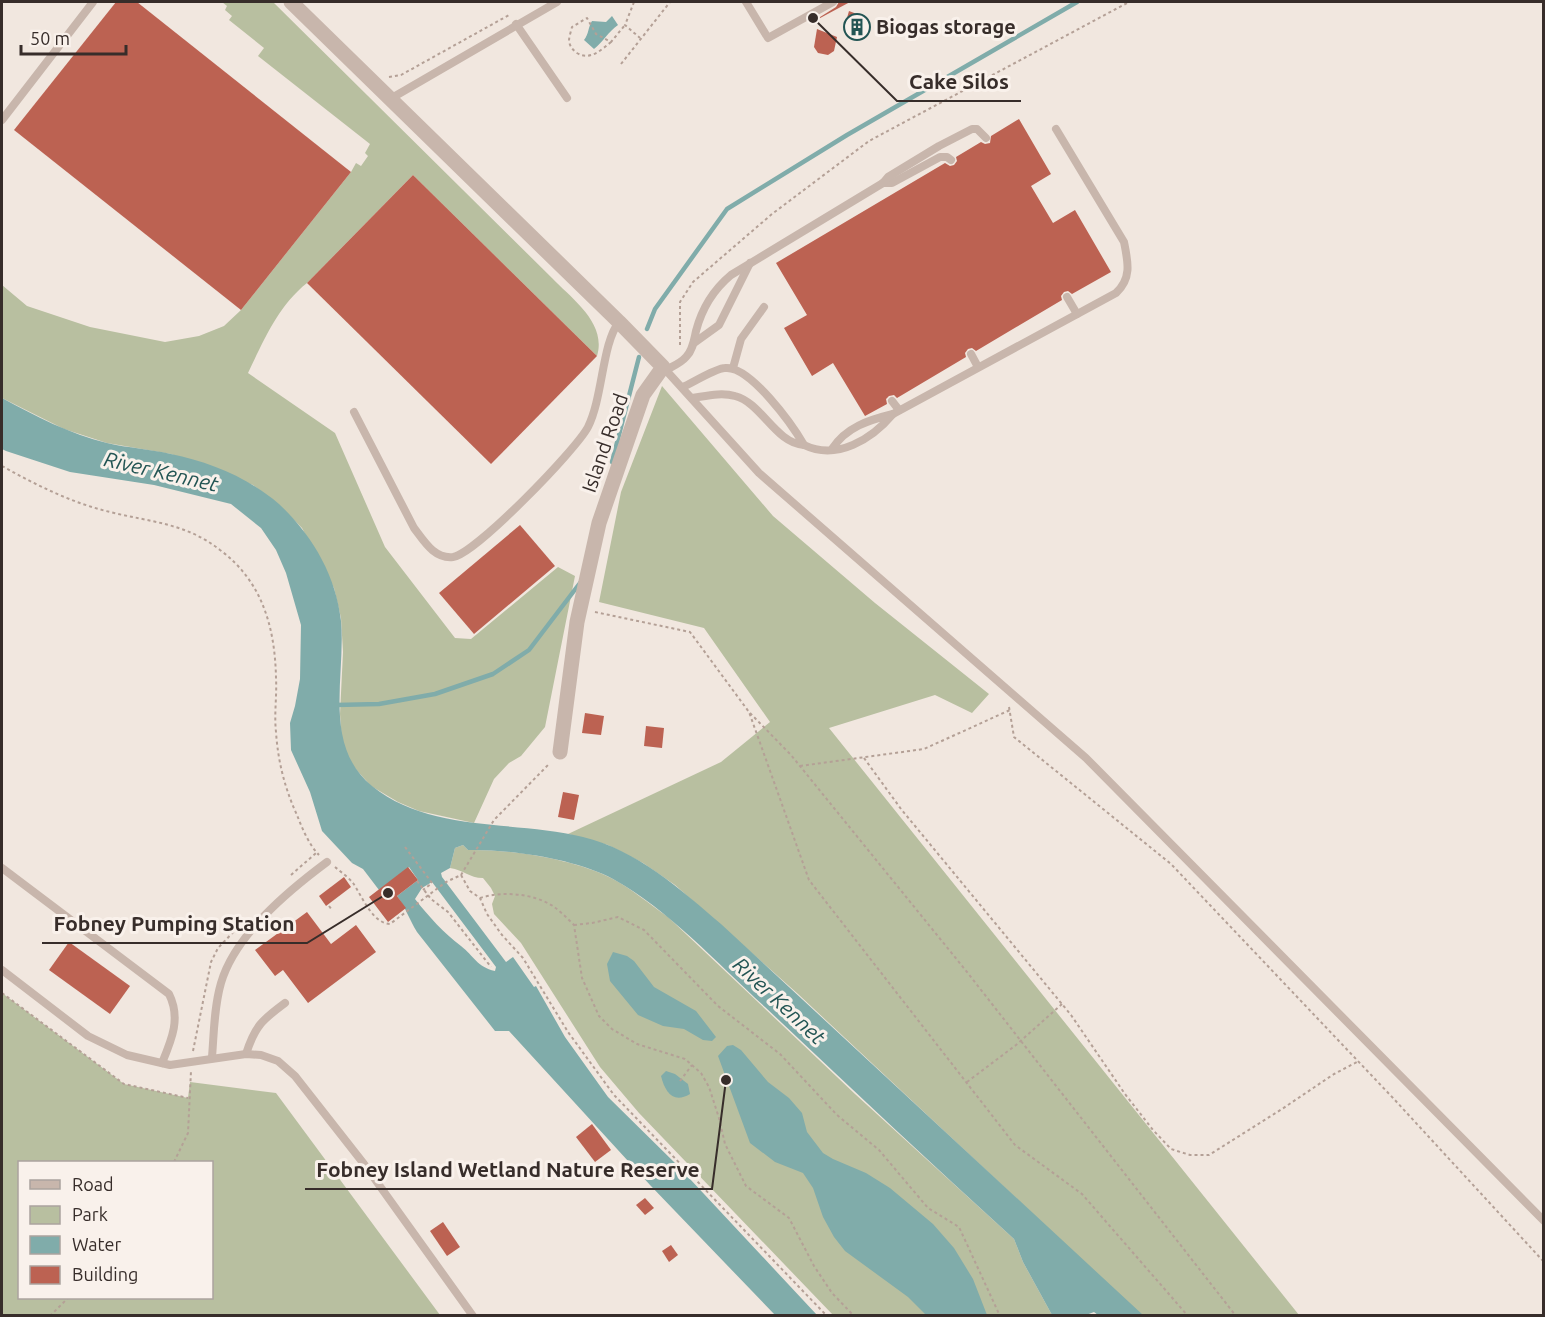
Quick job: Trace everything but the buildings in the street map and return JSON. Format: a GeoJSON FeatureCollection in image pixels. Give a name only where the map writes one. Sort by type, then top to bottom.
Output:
{"type":"FeatureCollection","features":[{"type":"Feature","properties":{"kind":"street"},"geometry":{"type":"LineString","coordinates":[[291,2],[664,368]]}},
{"type":"Feature","properties":{"kind":"street","name":"Island Road"},"geometry":{"type":"LineString","coordinates":[[560,752],[580,609],[598,523],[643,394],[664,368]]}},
{"type":"Feature","properties":{"kind":"lane"},"geometry":{"type":"LineString","coordinates":[[2,120],[93,2]]}},
{"type":"Feature","properties":{"kind":"lane"},"geometry":{"type":"LineString","coordinates":[[390,99],[557,2]]}},
{"type":"Feature","properties":{"kind":"lane"},"geometry":{"type":"LineString","coordinates":[[746,2],[768,38],[833,2]]}},
{"type":"Feature","properties":{"kind":"lane"},"geometry":{"type":"LineString","coordinates":[[516,24],[567,98]]}},
{"type":"Feature","properties":{"kind":"lane"},"geometry":{"type":"LineString","coordinates":[[986,138],[977,129],[972,129],[908,164],[883,183],[751,261],[721,283],[709,299],[702,312],[694,343],[688,355],[664,368],[759,473],[1086,758],[1544,1221]]}},
{"type":"Feature","properties":{"kind":"lane"},"geometry":{"type":"LineString","coordinates":[[832,449],[842,436],[866,421],[896,412],[1122,288],[1128,273],[1124,242],[1056,129]]}},
{"type":"Feature","properties":{"kind":"lane"},"geometry":{"type":"LineString","coordinates":[[883,183],[892,183],[940,157],[947,157],[951,160]]}},
{"type":"Feature","properties":{"kind":"lane"},"geometry":{"type":"LineString","coordinates":[[694,343],[718,325],[751,261]]}},
{"type":"Feature","properties":{"kind":"lane"},"geometry":{"type":"LineString","coordinates":[[1067,297],[1077,314]]}},
{"type":"Feature","properties":{"kind":"lane"},"geometry":{"type":"LineString","coordinates":[[733,368],[741,339],[764,307]]}},
{"type":"Feature","properties":{"kind":"lane"},"geometry":{"type":"LineString","coordinates":[[354,412],[414,528],[424,542],[443,556],[459,555],[509,513],[559,464],[581,438],[588,426],[598,396],[612,331],[619,322]]}},
{"type":"Feature","properties":{"kind":"lane"},"geometry":{"type":"LineString","coordinates":[[971,354],[978,367]]}},
{"type":"Feature","properties":{"kind":"lane"},"geometry":{"type":"LineString","coordinates":[[683,387],[720,369],[733,368],[758,386],[793,425],[804,445]]}},
{"type":"Feature","properties":{"kind":"lane"},"geometry":{"type":"LineString","coordinates":[[692,398],[728,394],[737,396],[751,405],[784,436],[796,444],[811,448],[850,448],[878,430],[896,412]]}},
{"type":"Feature","properties":{"kind":"lane"},"geometry":{"type":"LineString","coordinates":[[892,400],[896,412]]}},
{"type":"Feature","properties":{"kind":"lane"},"geometry":{"type":"LineString","coordinates":[[212,1058],[215,1015],[221,982],[235,953],[251,930],[275,906],[327,862]]}},
{"type":"Feature","properties":{"kind":"lane"},"geometry":{"type":"LineString","coordinates":[[2,868],[169,994],[175,1006],[176,1018],[170,1044],[162,1063]]}},
{"type":"Feature","properties":{"kind":"lane"},"geometry":{"type":"LineString","coordinates":[[2,970],[87,1036],[127,1055],[170,1065],[246,1054],[261,1055],[278,1061],[295,1076],[371,1173],[473,1316]]}},
{"type":"Feature","properties":{"kind":"lane"},"geometry":{"type":"LineString","coordinates":[[246,1054],[253,1033],[262,1020],[285,1003]]}},
{"type":"Feature","properties":{"kind":"path"},"geometry":{"type":"LineString","coordinates":[[611,42],[597,34],[587,18],[572,27],[569,42],[573,50],[581,55],[591,56],[598,53],[611,42],[625,25],[634,2]]}},
{"type":"Feature","properties":{"kind":"path"},"geometry":{"type":"LineString","coordinates":[[621,64],[670,2]]}},
{"type":"Feature","properties":{"kind":"path"},"geometry":{"type":"LineString","coordinates":[[680,346],[680,302],[693,282],[772,214],[869,141],[1129,2]]}},
{"type":"Feature","properties":{"kind":"path"},"geometry":{"type":"LineString","coordinates":[[389,77],[401,75],[513,13]]}},
{"type":"Feature","properties":{"kind":"path"},"geometry":{"type":"LineString","coordinates":[[625,25],[641,38]]}},
{"type":"Feature","properties":{"kind":"path"},"geometry":{"type":"LineString","coordinates":[[2,466],[66,498],[109,512],[166,523],[201,536],[222,551],[247,574],[266,610],[274,645],[277,679],[275,731],[279,765],[289,797],[300,825],[316,853],[352,882],[371,911],[383,923],[390,924],[460,875],[494,820],[560,752]]}},
{"type":"Feature","properties":{"kind":"path"},"geometry":{"type":"LineString","coordinates":[[580,609],[690,632],[749,712],[800,766],[1020,1040],[1236,1316]]}},
{"type":"Feature","properties":{"kind":"path"},"geometry":{"type":"LineString","coordinates":[[800,766],[924,749],[1010,710],[1014,737],[1171,864],[1544,1262]]}},
{"type":"Feature","properties":{"kind":"path"},"geometry":{"type":"LineString","coordinates":[[749,712],[809,880],[1015,1145],[1082,1194],[1188,1316]]}},
{"type":"Feature","properties":{"kind":"path"},"geometry":{"type":"LineString","coordinates":[[864,758],[901,809],[1062,1004],[1125,1094],[1153,1130],[1172,1149],[1190,1155],[1209,1155],[1334,1074],[1359,1062]]}},
{"type":"Feature","properties":{"kind":"path"},"geometry":{"type":"LineString","coordinates":[[405,847],[432,884],[423,889]]}},
{"type":"Feature","properties":{"kind":"path"},"geometry":{"type":"LineString","coordinates":[[460,875],[470,891],[480,898],[487,914],[502,935],[523,958],[568,1032],[614,1095],[826,1316]]}},
{"type":"Feature","properties":{"kind":"path"},"geometry":{"type":"LineString","coordinates":[[417,881],[428,896],[448,912],[491,967]]}},
{"type":"Feature","properties":{"kind":"path"},"geometry":{"type":"LineString","coordinates":[[480,898],[494,894],[524,895],[552,905],[574,924],[582,978],[599,1016],[612,1029],[637,1044],[685,1059],[701,1073],[709,1087],[725,1144],[746,1186],[789,1218],[820,1275],[832,1293],[854,1316]]}},
{"type":"Feature","properties":{"kind":"path"},"geometry":{"type":"LineString","coordinates":[[329,906],[332,910]]}},
{"type":"Feature","properties":{"kind":"path"},"geometry":{"type":"LineString","coordinates":[[574,924],[592,923],[618,917],[644,930],[718,1006],[780,1054],[837,1115],[879,1150],[928,1208],[959,1227],[1000,1316]]}},
{"type":"Feature","properties":{"kind":"path"},"geometry":{"type":"LineString","coordinates":[[174,1161],[188,1133],[188,1098],[196,1027],[211,963]]}},
{"type":"Feature","properties":{"kind":"path"},"geometry":{"type":"LineString","coordinates":[[2,993],[124,1084],[188,1098]]}},
{"type":"Feature","properties":{"kind":"path"},"geometry":{"type":"LineString","coordinates":[[966,1082],[1016,1046],[1062,1004]]}},
{"type":"Feature","properties":{"kind":"path"},"geometry":{"type":"LineString","coordinates":[[680,1082],[692,1065]]}},
{"type":"Feature","properties":{"kind":"path"},"geometry":{"type":"LineString","coordinates":[[50,1316],[67,1299]]}},
{"type":"Feature","properties":{"kind":"green space"},"geometry":{"type":"Polygon","coordinates":[[[222,2],[273,2],[578,303],[586,312],[597,333],[599,344],[597,356],[413,175],[288,302],[273,324],[248,373],[335,433],[385,547],[455,638],[471,639],[558,567],[575,576],[545,727],[521,756],[509,763],[494,779],[474,823],[419,811],[398,802],[371,786],[352,765],[342,742],[340,714],[343,652],[341,618],[334,588],[302,528],[278,504],[253,485],[171,454],[107,443],[64,429],[2,398],[2,285],[27,306],[90,327],[165,342],[199,336],[224,326],[241,310],[356,163],[361,166],[368,156],[365,153],[370,144],[258,56],[264,48],[229,20],[232,16],[225,10],[227,6],[222,2]]]}},
{"type":"Feature","properties":{"kind":"green space"},"geometry":{"type":"Polygon","coordinates":[[[662,386],[773,516],[875,603],[989,694],[972,713],[935,695],[829,728],[1299,1315],[1141,1315],[798,994],[675,885],[643,863],[608,845],[568,834],[721,762],[770,722],[704,628],[599,602],[621,492],[662,386]]]}},
{"type":"Feature","properties":{"kind":"green space"},"geometry":{"type":"Polygon","coordinates":[[[463,845],[468,850],[522,853],[579,865],[626,886],[668,917],[855,1094],[1014,1239],[1023,1262],[1052,1315],[833,1315],[639,1113],[600,1067],[521,943],[494,914],[492,904],[495,896],[491,888],[483,878],[450,868],[455,848],[463,845]]]}},
{"type":"Feature","properties":{"kind":"green space"},"geometry":{"type":"Polygon","coordinates":[[[2,993],[124,1084],[188,1098],[190,1082],[276,1093],[440,1315],[2,1315],[2,993]]]}},
{"type":"Feature","properties":{"kind":"water"},"geometry":{"type":"Polygon","coordinates":[[[612,16],[618,25],[594,49],[584,40],[592,21],[606,22],[612,16]]]}},
{"type":"Feature","properties":{"kind":"water","name":"River Kennet"},"geometry":{"type":"Polygon","coordinates":[[[2,398],[80,435],[115,445],[171,454],[214,466],[255,486],[279,504],[312,543],[334,588],[341,621],[340,709],[342,730],[347,751],[357,769],[372,786],[395,801],[446,818],[557,832],[603,843],[622,851],[657,872],[721,924],[1143,1315],[1098,1315],[1094,1312],[1086,1315],[1052,1315],[1023,1262],[1014,1239],[692,939],[634,892],[598,872],[562,861],[523,853],[468,850],[463,845],[455,848],[450,868],[441,873],[442,877],[506,962],[513,957],[534,987],[536,986],[565,1037],[608,1097],[676,1164],[817,1315],[775,1315],[650,1185],[509,1031],[495,1031],[417,932],[397,896],[418,880],[409,867],[379,890],[363,869],[352,863],[322,831],[310,792],[291,750],[290,723],[300,679],[301,625],[286,573],[276,550],[261,528],[231,504],[154,485],[70,472],[2,449],[2,398]],[[432,882],[422,888],[415,899],[431,918],[480,964],[495,971],[496,967],[432,882]]]}},
{"type":"Feature","properties":{"kind":"water"},"geometry":{"type":"Polygon","coordinates":[[[613,952],[627,956],[634,961],[654,987],[696,1011],[716,1037],[712,1041],[703,1040],[684,1029],[663,1026],[638,1015],[610,981],[607,964],[613,952]]]}},
{"type":"Feature","properties":{"kind":"water"},"geometry":{"type":"Polygon","coordinates":[[[733,1045],[741,1050],[768,1082],[789,1098],[802,1113],[807,1132],[823,1153],[866,1173],[890,1188],[933,1224],[954,1248],[973,1279],[987,1315],[926,1315],[908,1297],[845,1251],[823,1217],[813,1188],[803,1173],[775,1162],[750,1143],[718,1056],[727,1046],[733,1045]]]}},
{"type":"Feature","properties":{"kind":"water"},"geometry":{"type":"Polygon","coordinates":[[[666,1071],[675,1074],[688,1084],[690,1094],[679,1098],[671,1095],[661,1076],[666,1071]]]}},
{"type":"Feature","properties":{"kind":"waterway"},"geometry":{"type":"LineString","coordinates":[[647,329],[655,309],[727,209],[847,135],[1077,2]]}},
{"type":"Feature","properties":{"kind":"waterway"},"geometry":{"type":"LineString","coordinates":[[612,462],[639,357]]}},
{"type":"Feature","properties":{"kind":"waterway"},"geometry":{"type":"LineString","coordinates":[[336,705],[379,704],[435,694],[493,674],[529,650],[580,583]]}},
{"type":"Feature","properties":{"kind":"place","name":"Cake Silos"},"geometry":{"type":"Point","coordinates":[813,18]}},
{"type":"Feature","properties":{"kind":"place","name":"Biogas storage"},"geometry":{"type":"Point","coordinates":[857,27]}},
{"type":"Feature","properties":{"kind":"place","name":"Fobney Pumping Station"},"geometry":{"type":"Point","coordinates":[388,893]}},
{"type":"Feature","properties":{"kind":"place","name":"Fobney Island Wetland Nature Reserve"},"geometry":{"type":"Point","coordinates":[726,1080]}}]}
